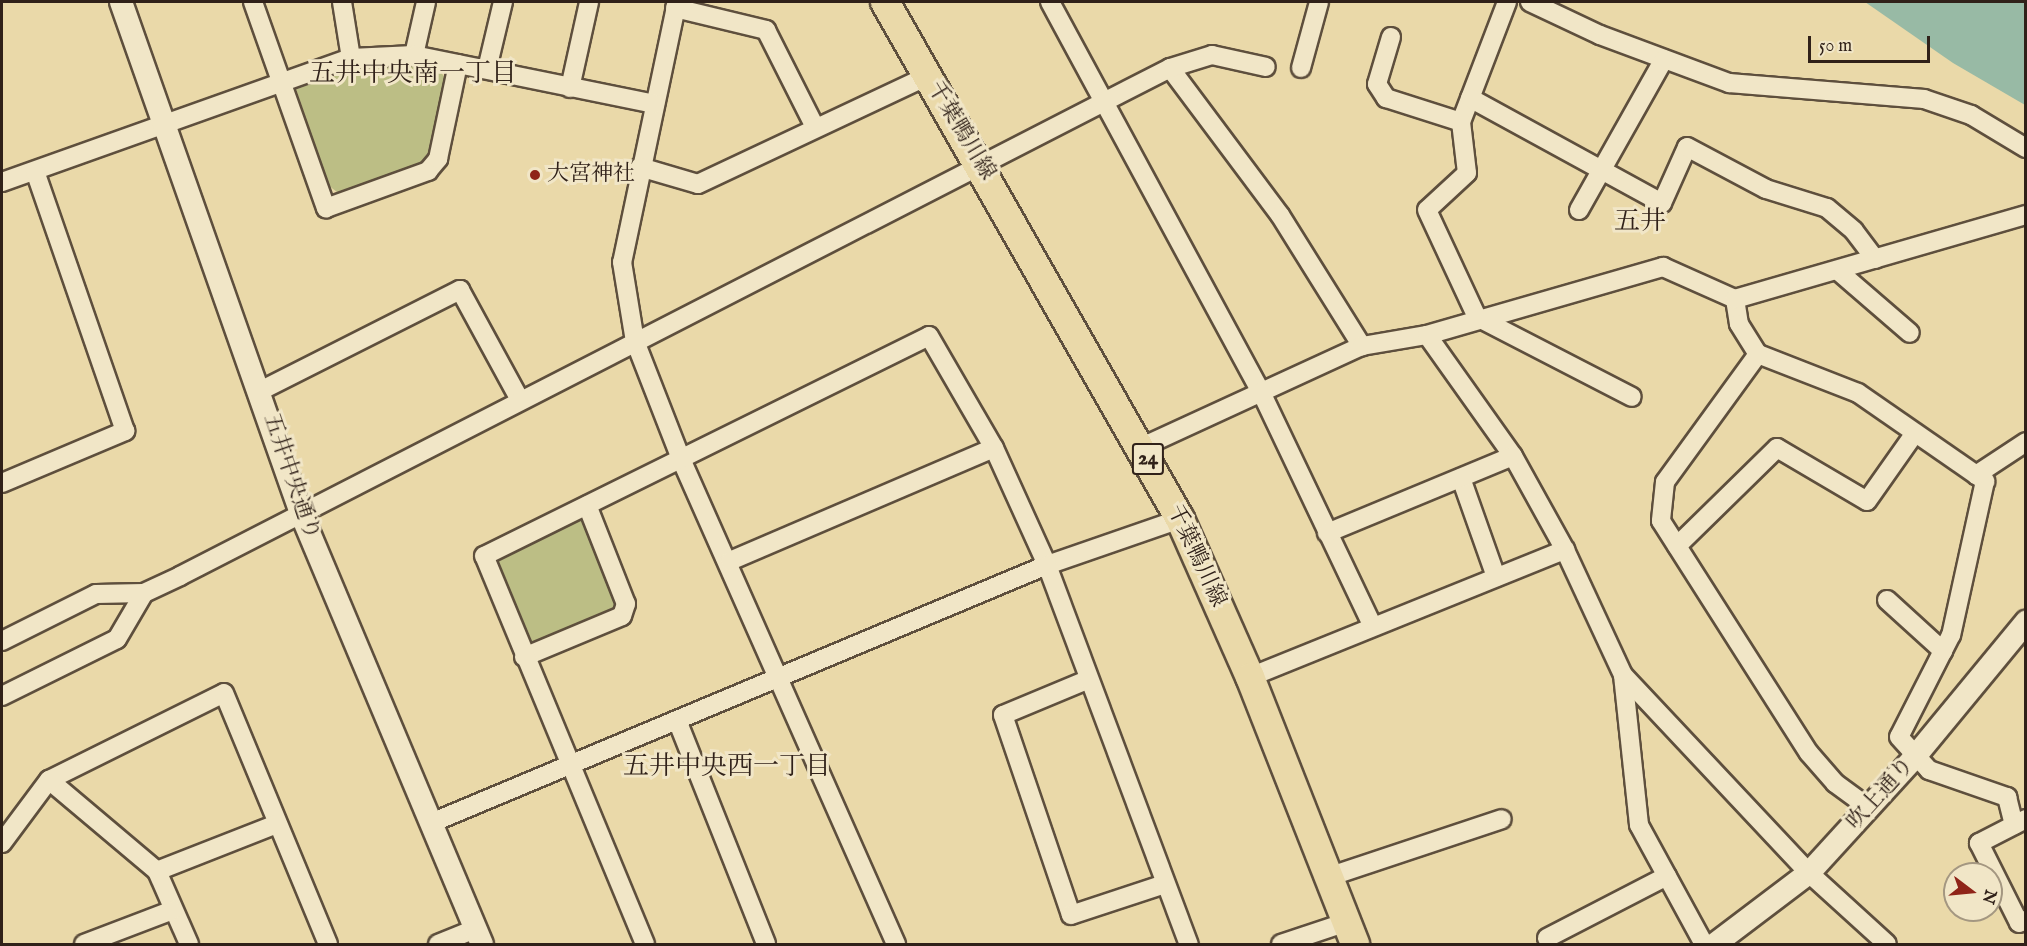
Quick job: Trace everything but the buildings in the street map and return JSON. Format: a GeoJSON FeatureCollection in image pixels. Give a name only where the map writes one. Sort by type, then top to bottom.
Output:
{"type":"FeatureCollection","features":[{"type":"Feature","properties":{"kind":"main road","name":"千葉鴨川線"},"geometry":{"type":"LineString","coordinates":[[885,2],[982,166],[1142,447],[1180,519],[1250,677],[1351,933]]}},
{"type":"Feature","properties":{"kind":"street","name":"五井中央通り"},"geometry":{"type":"LineString","coordinates":[[122,2],[262,390],[302,516],[478,937]]}},
{"type":"Feature","properties":{"kind":"street"},"geometry":{"type":"LineString","coordinates":[[253,2],[279,82],[326,208],[429,171],[438,159],[458,64]]}},
{"type":"Feature","properties":{"kind":"street"},"geometry":{"type":"LineString","coordinates":[[342,2],[351,58]]}},
{"type":"Feature","properties":{"kind":"street"},"geometry":{"type":"LineString","coordinates":[[414,55],[426,2]]}},
{"type":"Feature","properties":{"kind":"street"},"geometry":{"type":"LineString","coordinates":[[487,69],[503,2]]}},
{"type":"Feature","properties":{"kind":"street"},"geometry":{"type":"LineString","coordinates":[[570,88],[589,2]]}},
{"type":"Feature","properties":{"kind":"street"},"geometry":{"type":"LineString","coordinates":[[1050,2],[1262,394],[1372,625]]}},
{"type":"Feature","properties":{"kind":"street"},"geometry":{"type":"LineString","coordinates":[[1507,2],[1461,122],[1467,173],[1427,210],[1477,317],[1632,397]]}},
{"type":"Feature","properties":{"kind":"street"},"geometry":{"type":"LineString","coordinates":[[1530,2],[1664,59],[1729,83],[1924,99],[1971,115],[2025,148]]}},
{"type":"Feature","properties":{"kind":"street"},"geometry":{"type":"LineString","coordinates":[[1301,68],[1314,3]]}},
{"type":"Feature","properties":{"kind":"street"},"geometry":{"type":"LineString","coordinates":[[814,125],[766,30],[676,5],[640,167],[622,262],[635,341],[681,459],[730,561],[896,945]]}},
{"type":"Feature","properties":{"kind":"street"},"geometry":{"type":"LineString","coordinates":[[1391,37],[1377,84],[1386,98],[1461,122]]}},
{"type":"Feature","properties":{"kind":"street"},"geometry":{"type":"LineString","coordinates":[[2,182],[351,58],[414,55],[655,104]]}},
{"type":"Feature","properties":{"kind":"street"},"geometry":{"type":"LineString","coordinates":[[2,640],[96,594],[144,593],[302,516],[520,400],[1170,68],[1212,55],[1266,67]]}},
{"type":"Feature","properties":{"kind":"street"},"geometry":{"type":"LineString","coordinates":[[1579,210],[1664,59]]}},
{"type":"Feature","properties":{"kind":"street"},"geometry":{"type":"LineString","coordinates":[[1170,68],[1280,215],[1362,346]]}},
{"type":"Feature","properties":{"kind":"street"},"geometry":{"type":"LineString","coordinates":[[640,167],[698,184],[814,125],[928,76]]}},
{"type":"Feature","properties":{"kind":"street"},"geometry":{"type":"LineString","coordinates":[[1470,98],[1662,203],[1687,147],[1766,189],[1827,208],[1854,231],[1875,259]]}},
{"type":"Feature","properties":{"kind":"street"},"geometry":{"type":"LineString","coordinates":[[2,483],[125,431],[35,171]]}},
{"type":"Feature","properties":{"kind":"street"},"geometry":{"type":"LineString","coordinates":[[1142,447],[1262,394],[1362,346],[1427,335],[1477,317],[1663,267],[1735,299],[2025,215]]}},
{"type":"Feature","properties":{"kind":"street"},"geometry":{"type":"LineString","coordinates":[[1837,270],[1910,333]]}},
{"type":"Feature","properties":{"kind":"street"},"geometry":{"type":"LineString","coordinates":[[262,390],[460,290],[520,400]]}},
{"type":"Feature","properties":{"kind":"street"},"geometry":{"type":"LineString","coordinates":[[1735,299],[1738,324],[1758,354],[1858,393],[1984,481],[1943,651],[1899,737],[1913,759],[1929,770],[2007,797],[2020,822],[1979,843],[2019,923],[2025,920]]}},
{"type":"Feature","properties":{"kind":"street"},"geometry":{"type":"LineString","coordinates":[[1427,335],[1513,456],[1565,550],[1623,675],[1809,873],[1887,945]]}},
{"type":"Feature","properties":{"kind":"street"},"geometry":{"type":"LineString","coordinates":[[645,945],[567,763],[484,556],[929,336],[994,448],[1047,565],[1087,680],[1189,945]]}},
{"type":"Feature","properties":{"kind":"street"},"geometry":{"type":"LineString","coordinates":[[1758,354],[1665,482],[1661,521],[1809,753],[1835,783],[1869,808]]}},
{"type":"Feature","properties":{"kind":"street"},"geometry":{"type":"LineString","coordinates":[[1677,546],[1777,448],[1867,501],[1915,433]]}},
{"type":"Feature","properties":{"kind":"street"},"geometry":{"type":"LineString","coordinates":[[1976,475],[2025,442]]}},
{"type":"Feature","properties":{"kind":"street"},"geometry":{"type":"LineString","coordinates":[[730,561],[994,448]]}},
{"type":"Feature","properties":{"kind":"street"},"geometry":{"type":"LineString","coordinates":[[1327,533],[1513,456]]}},
{"type":"Feature","properties":{"kind":"street"},"geometry":{"type":"LineString","coordinates":[[1461,478],[1496,577]]}},
{"type":"Feature","properties":{"kind":"street"},"geometry":{"type":"LineString","coordinates":[[525,657],[622,616],[626,604],[587,505]]}},
{"type":"Feature","properties":{"kind":"street"},"geometry":{"type":"LineString","coordinates":[[430,823],[567,763],[781,678],[1047,565],[1180,519]]}},
{"type":"Feature","properties":{"kind":"street"},"geometry":{"type":"LineString","coordinates":[[1250,677],[1372,625],[1565,550]]}},
{"type":"Feature","properties":{"kind":"street"},"geometry":{"type":"LineString","coordinates":[[2,696],[117,639],[144,593]]}},
{"type":"Feature","properties":{"kind":"street"},"geometry":{"type":"LineString","coordinates":[[1887,600],[1943,651]]}},
{"type":"Feature","properties":{"kind":"street","name":"吹上通り"},"geometry":{"type":"LineString","coordinates":[[1715,945],[1809,873],[1913,759],[2025,622]]}},
{"type":"Feature","properties":{"kind":"street"},"geometry":{"type":"LineString","coordinates":[[1623,675],[1639,825],[1704,945]]}},
{"type":"Feature","properties":{"kind":"street"},"geometry":{"type":"LineString","coordinates":[[1087,680],[1003,715],[1071,915],[1165,884]]}},
{"type":"Feature","properties":{"kind":"street"},"geometry":{"type":"LineString","coordinates":[[2,843],[8,818],[50,780],[224,693],[328,945]]}},
{"type":"Feature","properties":{"kind":"street"},"geometry":{"type":"LineString","coordinates":[[677,720],[766,945]]}},
{"type":"Feature","properties":{"kind":"street"},"geometry":{"type":"LineString","coordinates":[[50,780],[157,871],[189,945]]}},
{"type":"Feature","properties":{"kind":"street"},"geometry":{"type":"LineString","coordinates":[[1328,877],[1502,819]]}},
{"type":"Feature","properties":{"kind":"street"},"geometry":{"type":"LineString","coordinates":[[157,871],[277,824]]}},
{"type":"Feature","properties":{"kind":"street"},"geometry":{"type":"LineString","coordinates":[[1548,938],[1667,876]]}},
{"type":"Feature","properties":{"kind":"street"},"geometry":{"type":"LineString","coordinates":[[84,945],[173,910]]}},
{"type":"Feature","properties":{"kind":"street"},"geometry":{"type":"LineString","coordinates":[[1281,945],[1351,933]]}},
{"type":"Feature","properties":{"kind":"street"},"geometry":{"type":"LineString","coordinates":[[438,945],[478,937]]}},
{"type":"Feature","properties":{"kind":"green space"},"geometry":{"type":"Polygon","coordinates":[[[412,65],[440,71],[446,79],[431,152],[424,163],[337,192],[328,185],[296,89],[356,69],[412,65]]]}},
{"type":"Feature","properties":{"kind":"green space"},"geometry":{"type":"Polygon","coordinates":[[[577,519],[588,522],[618,600],[614,613],[532,646],[525,642],[496,566],[499,558],[577,519]]]}},
{"type":"Feature","properties":{"kind":"shaded area"},"geometry":{"type":"Polygon","coordinates":[[[1865,2],[2025,2],[2025,105],[1953,63],[1865,2]]]}},
{"type":"Feature","properties":{"kind":"place","name":"大宮神社"},"geometry":{"type":"Point","coordinates":[535,175]}},
{"type":"Feature","properties":{"kind":"district","name":"五井中央南一丁目"},"geometry":{"type":"Point","coordinates":[413,74]}},
{"type":"Feature","properties":{"kind":"district","name":"五井"},"geometry":{"type":"Point","coordinates":[1640,222]}},
{"type":"Feature","properties":{"kind":"district","name":"五井中央西一丁目"},"geometry":{"type":"Point","coordinates":[727,767]}}]}
